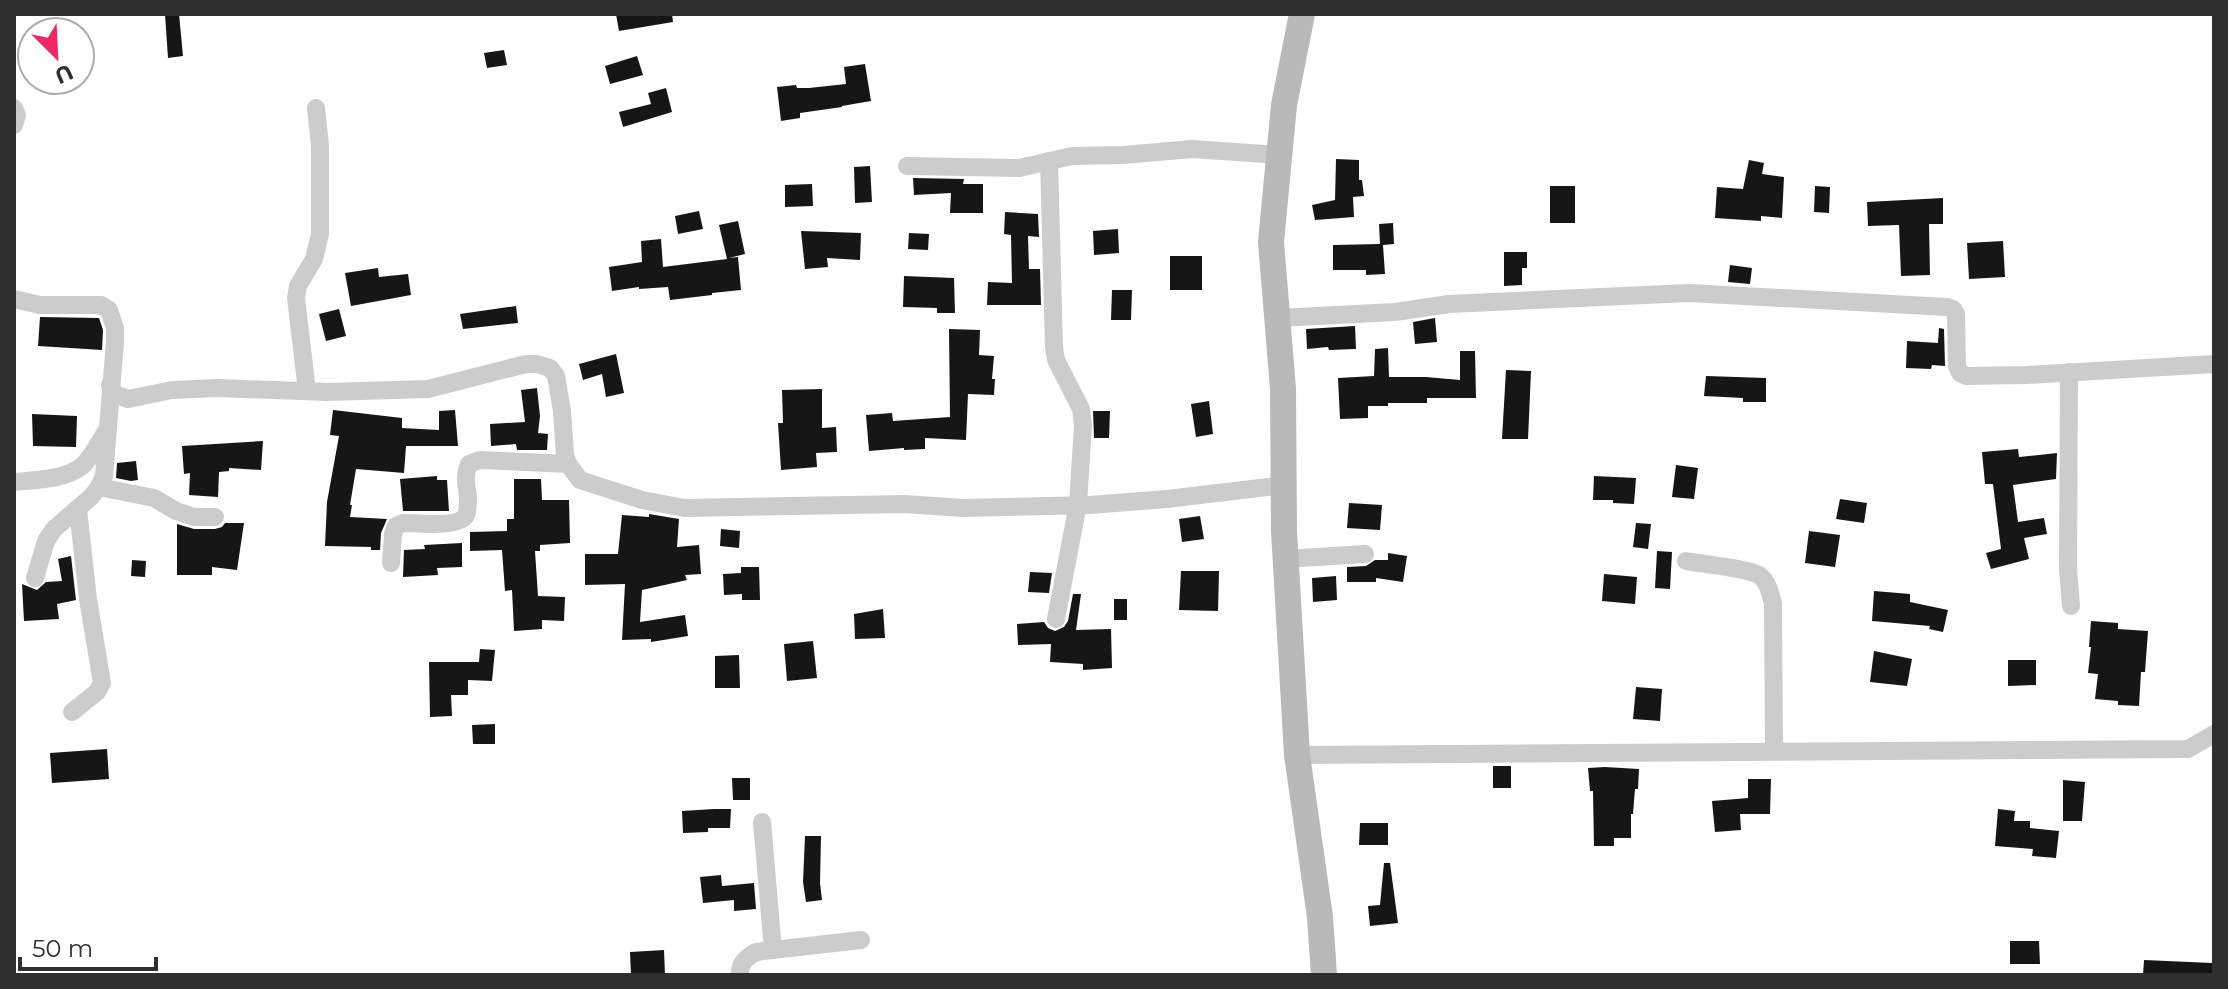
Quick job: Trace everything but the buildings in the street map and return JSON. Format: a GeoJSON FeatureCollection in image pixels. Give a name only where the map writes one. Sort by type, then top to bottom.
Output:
{"type":"FeatureCollection","features":[{"type":"Feature","properties":{"kind":"main road"},"geometry":{"type":"LineString","coordinates":[[1302,14],[1284,105],[1271,242],[1283,389],[1285,559],[1297,755],[1320,917],[1324,975]]}},
{"type":"Feature","properties":{"kind":"street"},"geometry":{"type":"LineString","coordinates":[[14,108],[17,115],[14,125]]}},
{"type":"Feature","properties":{"kind":"street"},"geometry":{"type":"LineString","coordinates":[[307,391],[296,298],[298,286],[314,259],[320,234],[320,146],[316,108]]}},
{"type":"Feature","properties":{"kind":"street"},"geometry":{"type":"LineString","coordinates":[[907,166],[1019,168],[1072,156],[1192,149],[1280,155]]}},
{"type":"Feature","properties":{"kind":"street"},"geometry":{"type":"LineString","coordinates":[[1049,161],[1054,347],[1056,360],[1081,409],[1083,425],[1078,504],[1056,619]]}},
{"type":"Feature","properties":{"kind":"street"},"geometry":{"type":"LineString","coordinates":[[1278,318],[1395,312],[1449,304],[1689,293],[1920,304],[1953,309],[1956,314],[1957,366],[1960,373],[1966,376],[2214,364]]}},
{"type":"Feature","properties":{"kind":"street"},"geometry":{"type":"LineString","coordinates":[[18,303],[101,305],[109,310],[115,328],[107,457],[99,487],[54,529],[46,541],[35,578]]}},
{"type":"Feature","properties":{"kind":"street"},"geometry":{"type":"LineString","coordinates":[[110,385],[120,398],[128,399],[187,388],[349,392],[428,389],[526,364],[537,364],[550,368],[556,376],[560,387],[565,454],[580,480],[642,500],[685,508],[905,504],[963,508],[1078,504],[1167,499],[1285,485]]}},
{"type":"Feature","properties":{"kind":"street"},"geometry":{"type":"LineString","coordinates":[[2069,372],[2068,569],[2071,606]]}},
{"type":"Feature","properties":{"kind":"street"},"geometry":{"type":"LineString","coordinates":[[14,482],[49,478],[79,469],[107,430]]}},
{"type":"Feature","properties":{"kind":"street"},"geometry":{"type":"LineString","coordinates":[[391,563],[396,526],[403,523],[450,523],[466,516],[468,501],[464,474],[469,464],[480,460],[568,464]]}},
{"type":"Feature","properties":{"kind":"street"},"geometry":{"type":"LineString","coordinates":[[99,487],[154,498],[194,517],[215,517]]}},
{"type":"Feature","properties":{"kind":"street"},"geometry":{"type":"LineString","coordinates":[[72,712],[97,692],[102,683],[78,509]]}},
{"type":"Feature","properties":{"kind":"street"},"geometry":{"type":"LineString","coordinates":[[1285,559],[1365,554]]}},
{"type":"Feature","properties":{"kind":"street"},"geometry":{"type":"LineString","coordinates":[[1686,561],[1759,575],[1766,583],[1773,604],[1774,751]]}},
{"type":"Feature","properties":{"kind":"street"},"geometry":{"type":"LineString","coordinates":[[1297,755],[2188,749],[2214,734]]}},
{"type":"Feature","properties":{"kind":"street"},"geometry":{"type":"LineString","coordinates":[[762,822],[773,950]]}},
{"type":"Feature","properties":{"kind":"street"},"geometry":{"type":"LineString","coordinates":[[740,975],[739,968],[744,959],[756,952],[861,940]]}}]}
